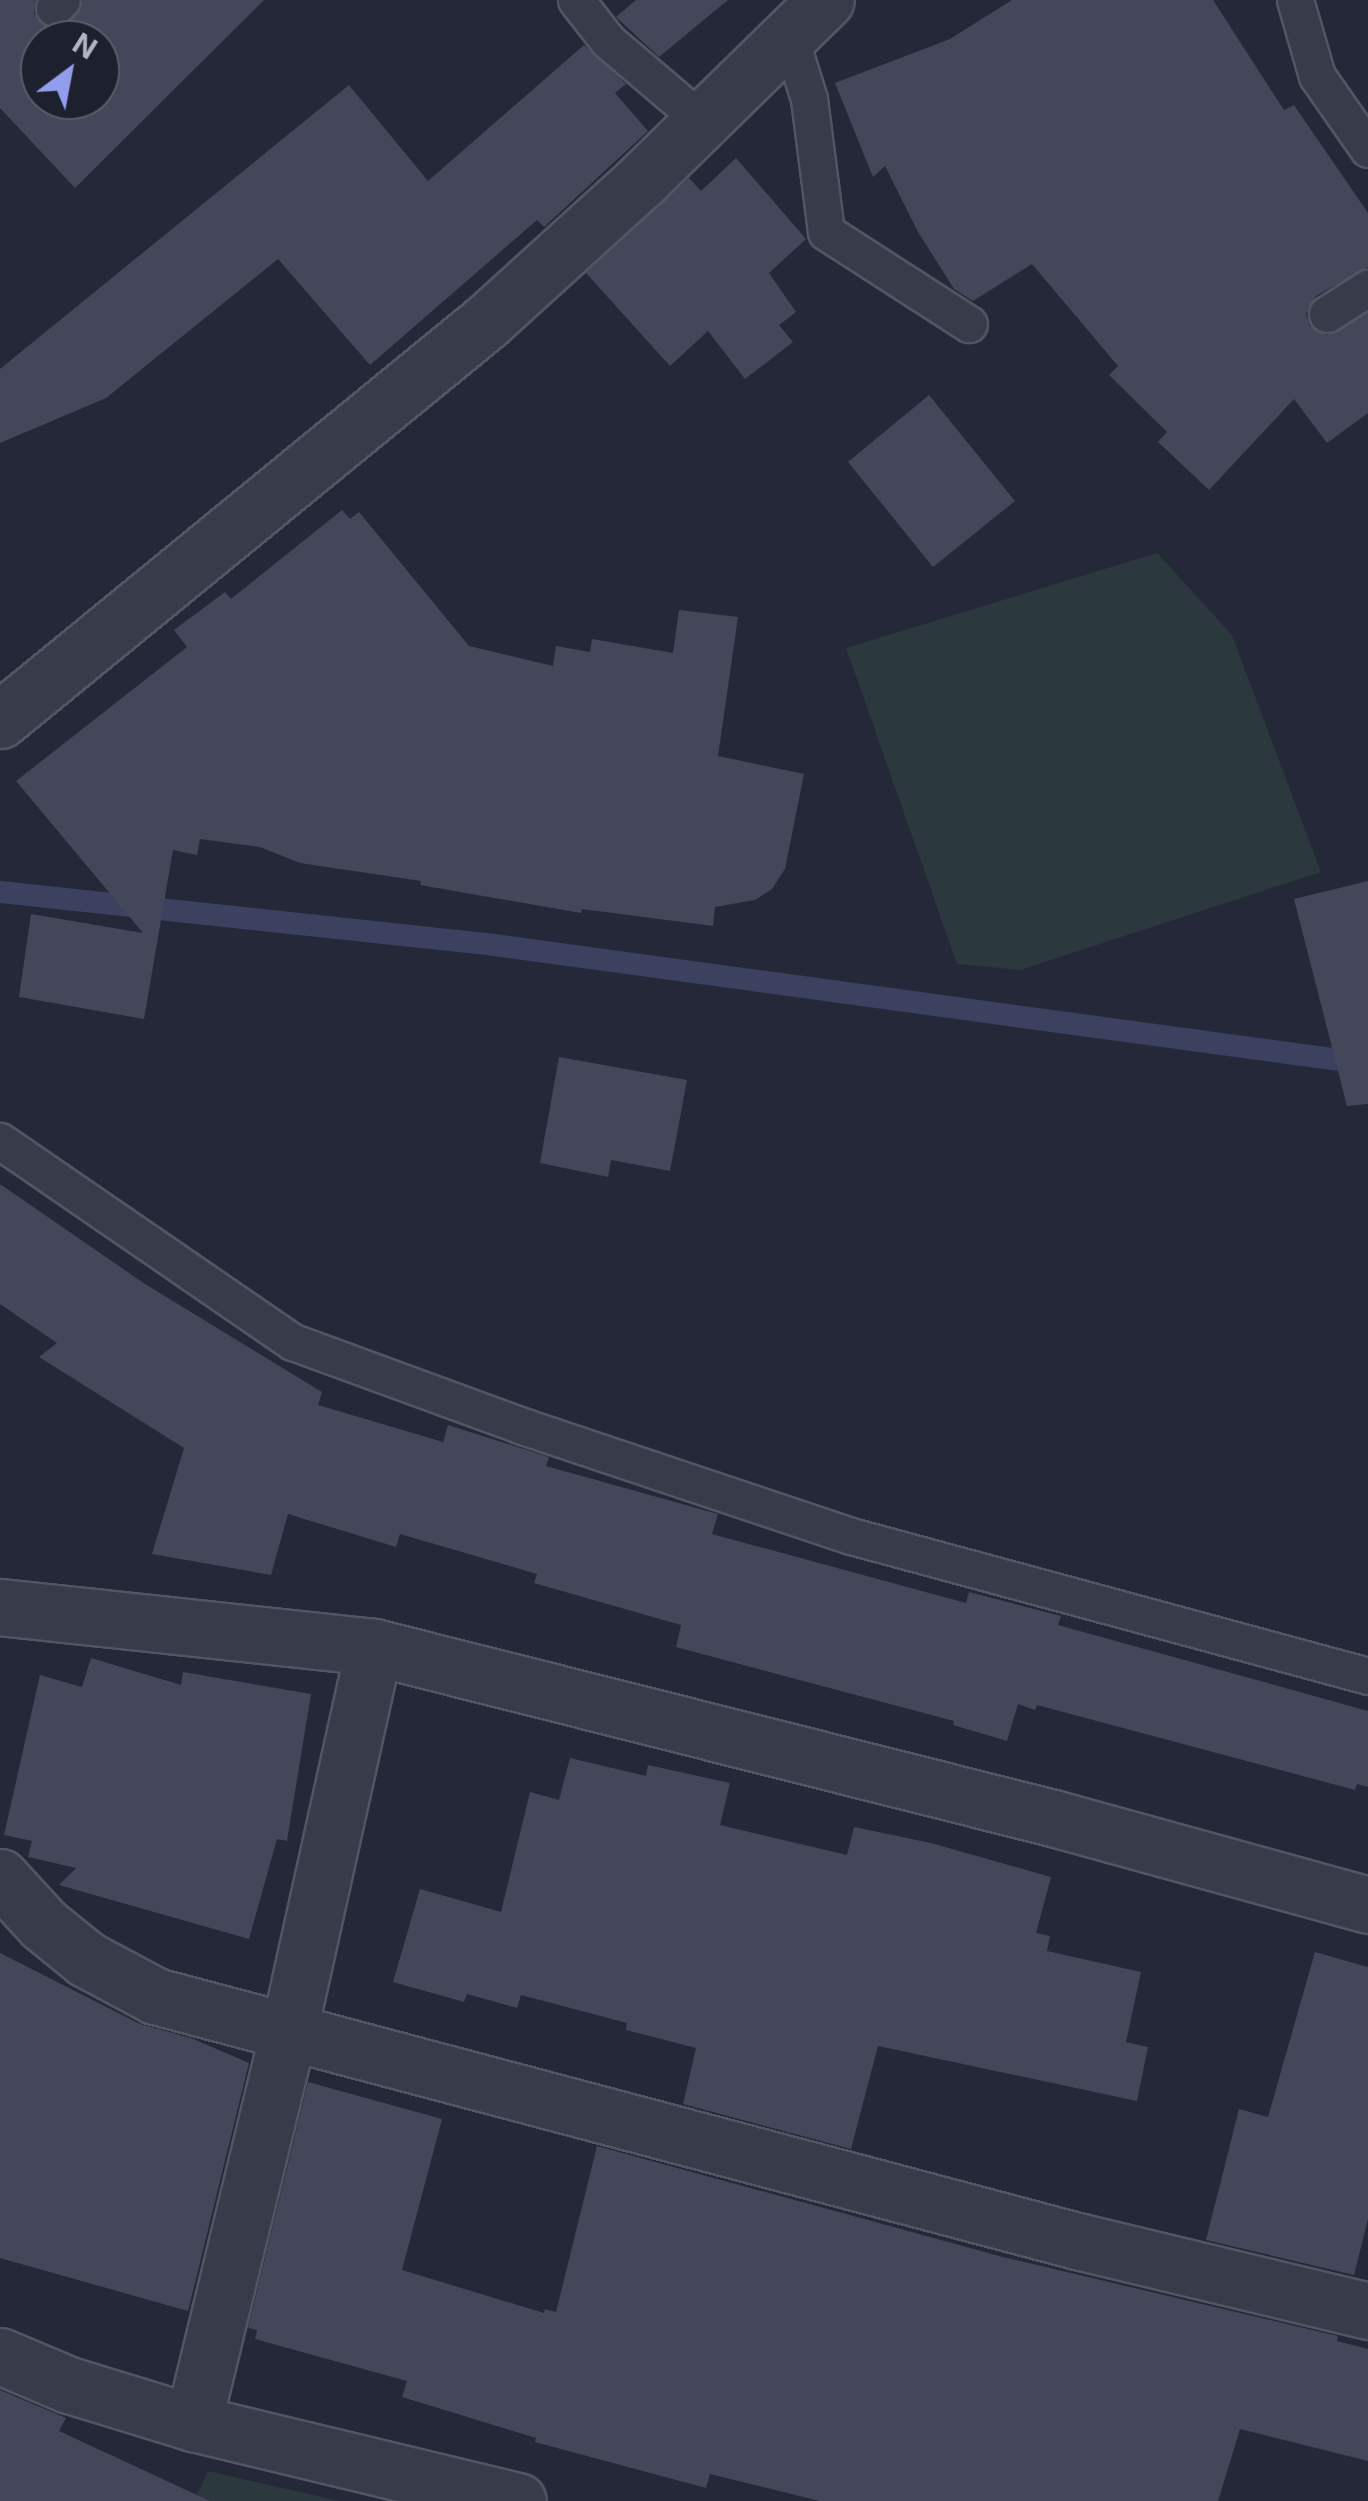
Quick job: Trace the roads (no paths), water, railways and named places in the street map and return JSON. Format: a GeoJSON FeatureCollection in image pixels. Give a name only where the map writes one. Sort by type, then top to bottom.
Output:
{"type":"FeatureCollection","features":[{"type":"Feature","properties":{"kind":"street"},"geometry":{"type":"LineString","coordinates":[[0,720],[486,322],[808,18]]}},
{"type":"Feature","properties":{"kind":"street"},"geometry":{"type":"LineString","coordinates":[[0,1607],[374,1647],[1053,1818],[1368,1905]]}},
{"type":"Feature","properties":{"kind":"street"},"geometry":{"type":"LineString","coordinates":[[193,2422],[289,2030],[374,1647]]}},
{"type":"Feature","properties":{"kind":"street"},"geometry":{"type":"LineString","coordinates":[[0,1878],[44,1924],[86,1959],[155,1996],[1061,2237],[1368,2311]]}},
{"type":"Feature","properties":{"kind":"street"},"geometry":{"type":"LineString","coordinates":[[0,2356],[70,2386],[193,2422],[518,2501]]}},
{"type":"Feature","properties":{"kind":"lane"},"geometry":{"type":"LineString","coordinates":[[576,0],[608,41],[702,121]]}},
{"type":"Feature","properties":{"kind":"lane"},"geometry":{"type":"LineString","coordinates":[[1295,0],[1317,76],[1368,149]]}},
{"type":"Feature","properties":{"kind":"lane"},"geometry":{"type":"LineString","coordinates":[[808,18],[808,99],[826,232],[969,324]]}},
{"type":"Feature","properties":{"kind":"lane"},"geometry":{"type":"LineString","coordinates":[[1327,314],[1368,288]]}},
{"type":"Feature","properties":{"kind":"lane"},"geometry":{"type":"LineString","coordinates":[[0,1141],[293,1342],[522,1426],[851,1536],[1368,1676]]}},
{"type":"Feature","properties":{"kind":"waterway"},"geometry":{"type":"LineString","coordinates":[[0,892],[494,945],[1368,1064]]}}]}
